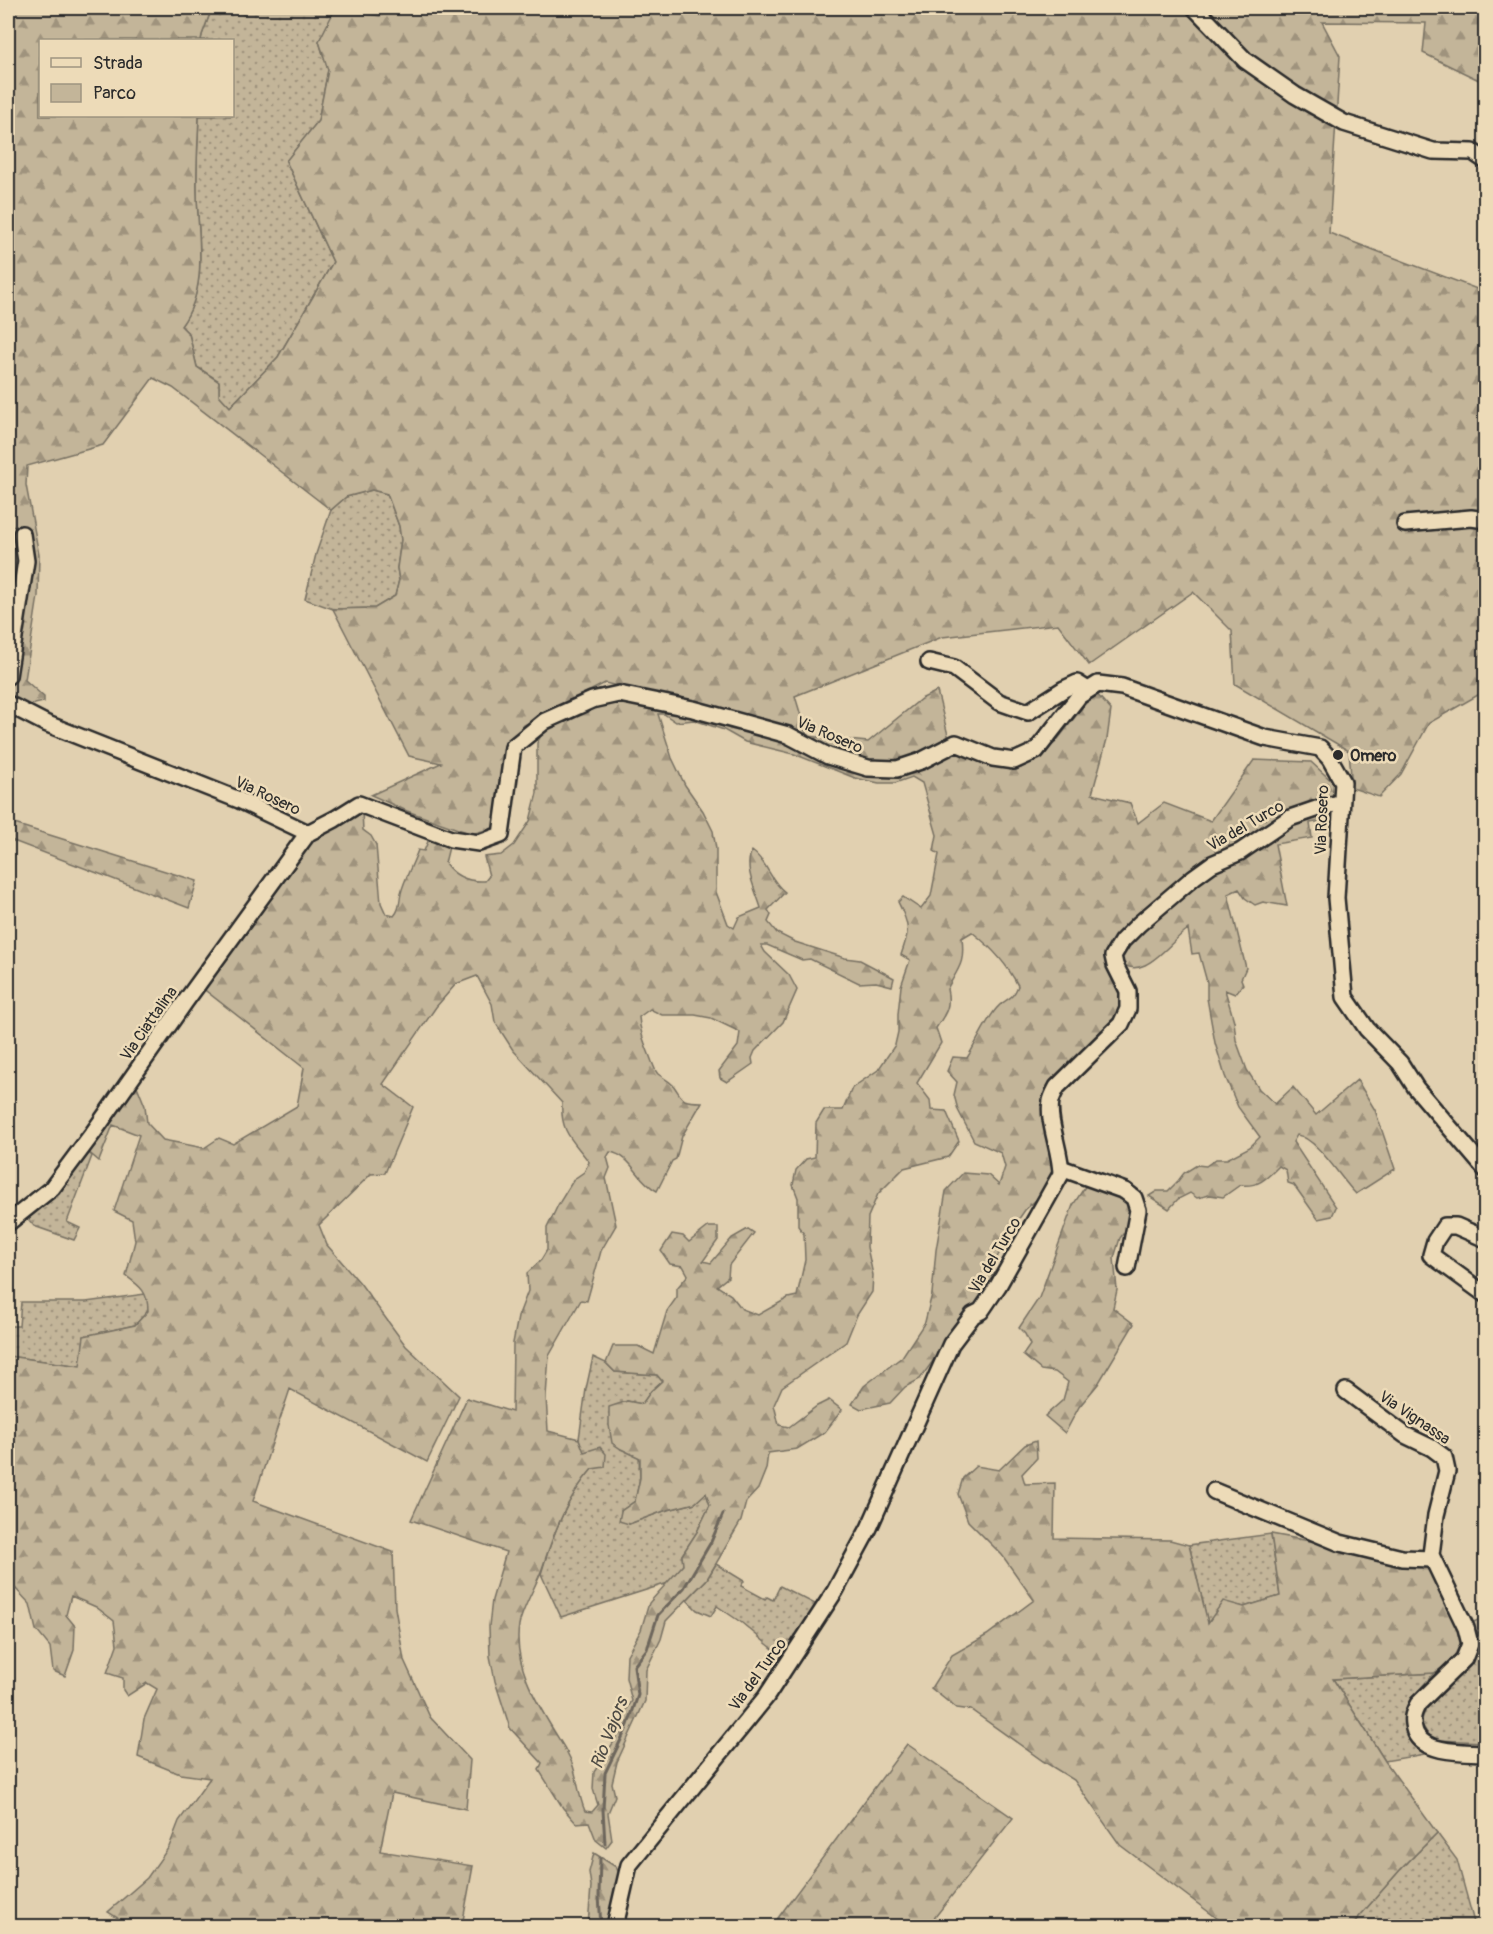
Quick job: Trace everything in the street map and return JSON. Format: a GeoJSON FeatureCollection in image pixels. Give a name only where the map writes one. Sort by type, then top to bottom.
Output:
{"type":"FeatureCollection","features":[{"type":"Feature","properties":{"kind":"street"},"geometry":{"type":"LineString","coordinates":[[1195,8],[1245,60],[1295,95],[1344,123],[1433,151],[1473,152],[1485,161]]}},
{"type":"Feature","properties":{"kind":"street"},"geometry":{"type":"LineString","coordinates":[[1406,524],[1471,518],[1485,520]]}},
{"type":"Feature","properties":{"kind":"street"},"geometry":{"type":"LineString","coordinates":[[8,676],[26,561],[22,534]]}},
{"type":"Feature","properties":{"kind":"street"},"geometry":{"type":"LineString","coordinates":[[929,662],[954,668],[999,702],[1029,712],[1077,683],[1088,690]]}},
{"type":"Feature","properties":{"kind":"street","name":"Via Rosero"},"geometry":{"type":"LineString","coordinates":[[8,704],[45,723],[239,801],[308,833],[359,804],[451,839],[478,843],[501,835],[513,747],[545,721],[592,700],[619,694],[693,710],[788,735],[828,756],[868,768],[897,769],[921,761],[956,743],[993,758],[1014,760],[1036,751],[1079,696],[1098,684],[1122,687],[1265,738],[1320,748],[1330,759],[1343,782],[1336,898],[1345,997],[1367,1029],[1400,1063],[1416,1088],[1485,1170]]}},
{"type":"Feature","properties":{"kind":"street","name":"Via del Turco"},"geometry":{"type":"LineString","coordinates":[[615,1926],[629,1865],[766,1697],[835,1591],[868,1528],[951,1344],[973,1315],[981,1311],[998,1286],[1061,1174],[1051,1099],[1057,1087],[1121,1024],[1128,1009],[1128,991],[1113,956],[1122,941],[1212,864],[1240,852],[1290,818],[1340,803]]}},
{"type":"Feature","properties":{"kind":"street","name":"Via Ciattalina"},"geometry":{"type":"LineString","coordinates":[[8,1223],[52,1188],[308,833]]}},
{"type":"Feature","properties":{"kind":"street"},"geometry":{"type":"LineString","coordinates":[[1061,1168],[1125,1191],[1134,1198],[1138,1210],[1126,1268]]}},
{"type":"Feature","properties":{"kind":"street"},"geometry":{"type":"LineString","coordinates":[[1485,1239],[1456,1226],[1445,1226],[1435,1241],[1431,1255],[1485,1295]]}},
{"type":"Feature","properties":{"kind":"street","name":"Via Vignassa"},"geometry":{"type":"LineString","coordinates":[[1346,1391],[1405,1435],[1444,1457],[1447,1471],[1436,1515],[1432,1559]]}},
{"type":"Feature","properties":{"kind":"street"},"geometry":{"type":"LineString","coordinates":[[1214,1491],[1340,1543],[1402,1558],[1432,1559],[1466,1628],[1470,1644],[1464,1659],[1418,1704],[1413,1713],[1412,1723],[1418,1737],[1430,1746],[1444,1750],[1485,1753]]}},
{"type":"Feature","properties":{"kind":"green space"},"geometry":{"type":"Polygon","coordinates":[[[8,8],[212,8],[201,39],[39,39],[39,117],[199,117],[197,195],[199,279],[190,311],[181,326],[189,334],[197,367],[219,382],[219,395],[230,407],[278,357],[333,262],[286,161],[318,121],[328,70],[319,41],[335,9],[380,16],[393,8],[1485,8],[1485,83],[1423,53],[1426,23],[1322,22],[1340,56],[1329,233],[1485,292],[1485,691],[1429,723],[1401,774],[1379,797],[1352,788],[1349,751],[1235,684],[1232,631],[1193,592],[1089,665],[1058,624],[942,637],[795,696],[807,736],[868,742],[921,699],[937,691],[949,739],[897,766],[869,766],[689,703],[605,683],[524,725],[505,748],[496,827],[472,834],[407,811],[371,795],[441,763],[409,756],[333,609],[375,608],[395,596],[399,580],[397,568],[401,540],[399,526],[387,494],[372,490],[346,497],[331,510],[173,388],[153,378],[103,445],[27,466],[26,485],[39,555],[38,596],[25,680],[44,697],[44,702],[21,707],[8,699],[8,687],[14,657],[24,530],[8,524],[8,8]]]}},
{"type":"Feature","properties":{"kind":"green space"},"geometry":{"type":"Polygon","coordinates":[[[212,8],[393,8],[380,16],[336,9],[319,41],[328,70],[318,121],[286,161],[333,262],[278,357],[230,407],[219,395],[219,381],[197,367],[189,334],[181,326],[190,311],[199,279],[197,195],[199,117],[234,117],[234,39],[201,39],[212,8]]]}},
{"type":"Feature","properties":{"kind":"green space"},"geometry":{"type":"Polygon","coordinates":[[[372,490],[387,494],[399,526],[401,540],[397,568],[399,580],[395,596],[375,608],[333,609],[305,599],[316,554],[331,510],[346,497],[372,490]]]}},
{"type":"Feature","properties":{"kind":"green space"},"geometry":{"type":"Polygon","coordinates":[[[1096,693],[1111,710],[1107,739],[1092,794],[1130,803],[1138,823],[1164,803],[1211,821],[1254,760],[1311,762],[1337,786],[1333,819],[1310,823],[1312,838],[1275,844],[1287,906],[1263,902],[1255,905],[1245,898],[1239,889],[1228,894],[1246,968],[1241,979],[1243,984],[1235,994],[1225,990],[1234,1021],[1236,1040],[1247,1070],[1259,1089],[1275,1104],[1293,1087],[1316,1115],[1357,1080],[1375,1110],[1395,1169],[1356,1194],[1312,1143],[1297,1135],[1293,1142],[1336,1207],[1332,1216],[1318,1219],[1294,1185],[1288,1183],[1286,1170],[1279,1166],[1262,1181],[1252,1185],[1240,1185],[1223,1197],[1210,1195],[1197,1198],[1190,1193],[1178,1199],[1169,1209],[1149,1196],[1157,1191],[1168,1191],[1184,1173],[1197,1165],[1206,1166],[1216,1159],[1227,1159],[1250,1147],[1260,1137],[1238,1107],[1225,1076],[1215,1043],[1207,998],[1207,982],[1199,953],[1192,954],[1188,929],[1145,965],[1135,968],[1126,966],[1116,959],[1126,942],[1188,886],[1214,867],[1245,853],[1243,847],[1222,854],[1194,872],[1142,916],[1121,938],[1108,958],[1124,997],[1121,1015],[1091,1050],[1048,1093],[1044,1109],[1057,1155],[1057,1172],[1049,1188],[1025,1210],[1007,1236],[991,1271],[993,1286],[979,1308],[971,1308],[920,1379],[905,1387],[890,1403],[861,1409],[852,1404],[864,1386],[902,1357],[925,1322],[932,1294],[936,1250],[946,1191],[963,1173],[988,1175],[999,1185],[1005,1167],[1001,1153],[974,1141],[958,1110],[954,1095],[957,1082],[947,1071],[953,1057],[967,1058],[992,1015],[1013,995],[1018,986],[1004,964],[972,932],[962,938],[962,960],[947,989],[947,1010],[936,1028],[941,1043],[917,1083],[930,1100],[931,1110],[946,1111],[959,1141],[948,1157],[904,1168],[878,1194],[868,1217],[867,1247],[873,1275],[872,1292],[857,1315],[846,1342],[782,1387],[774,1405],[779,1425],[789,1427],[829,1400],[842,1410],[825,1432],[797,1449],[768,1453],[766,1469],[758,1489],[746,1502],[741,1521],[707,1579],[666,1621],[661,1639],[646,1670],[645,1701],[617,1762],[612,1783],[615,1796],[608,1813],[612,1840],[606,1848],[596,1840],[589,1822],[576,1823],[563,1808],[539,1770],[542,1763],[510,1728],[495,1681],[490,1656],[489,1626],[492,1600],[506,1552],[411,1520],[467,1398],[512,1412],[513,1343],[518,1317],[528,1291],[527,1273],[541,1260],[547,1250],[547,1228],[574,1179],[584,1172],[589,1162],[565,1129],[562,1103],[513,1050],[495,1022],[492,1004],[477,976],[456,984],[436,1007],[383,1084],[413,1107],[385,1173],[371,1174],[319,1225],[327,1245],[360,1283],[406,1346],[459,1396],[427,1462],[290,1389],[253,1501],[393,1552],[395,1608],[404,1660],[430,1717],[470,1760],[466,1809],[392,1793],[380,1851],[473,1866],[462,1926],[130,1926],[108,1912],[147,1878],[169,1847],[179,1821],[210,1778],[180,1774],[138,1757],[144,1719],[157,1689],[147,1683],[127,1696],[123,1690],[123,1678],[107,1673],[117,1645],[114,1621],[96,1607],[71,1596],[66,1615],[75,1626],[74,1650],[65,1676],[53,1671],[50,1647],[36,1630],[30,1604],[14,1587],[8,1585],[8,1356],[80,1366],[84,1336],[135,1325],[148,1311],[147,1299],[143,1290],[126,1276],[135,1241],[132,1220],[114,1211],[139,1135],[113,1125],[99,1161],[86,1150],[135,1081],[145,1106],[147,1123],[163,1140],[204,1148],[219,1138],[233,1144],[297,1106],[304,1068],[201,987],[308,842],[341,819],[362,811],[363,830],[371,836],[376,845],[381,903],[386,914],[394,916],[404,883],[418,850],[424,851],[429,839],[449,847],[445,863],[453,872],[473,881],[485,881],[489,876],[484,857],[501,855],[514,845],[530,821],[537,793],[537,743],[543,732],[559,722],[604,703],[621,700],[652,705],[786,739],[850,770],[898,777],[961,751],[980,754],[993,763],[1021,768],[1055,743],[1096,693]],[[658,714],[672,758],[685,785],[703,811],[713,831],[716,849],[716,892],[728,924],[734,928],[739,917],[761,908],[750,872],[752,851],[785,892],[768,910],[771,915],[768,922],[777,933],[795,942],[845,958],[860,960],[894,978],[892,986],[876,982],[859,983],[810,959],[802,960],[767,945],[761,945],[765,952],[789,975],[797,990],[783,1022],[755,1051],[752,1058],[753,1064],[727,1082],[720,1078],[719,1071],[738,1046],[740,1032],[711,1018],[695,1015],[662,1015],[650,1009],[639,1017],[644,1040],[657,1073],[673,1085],[683,1099],[702,1102],[682,1136],[676,1159],[672,1161],[657,1191],[644,1181],[624,1158],[610,1152],[607,1157],[610,1168],[606,1178],[616,1225],[601,1251],[587,1301],[581,1300],[549,1356],[546,1396],[548,1431],[579,1439],[584,1452],[600,1447],[606,1454],[605,1467],[592,1469],[576,1491],[563,1515],[521,1618],[518,1639],[522,1667],[527,1681],[570,1759],[585,1811],[592,1812],[598,1805],[593,1789],[594,1772],[617,1737],[622,1717],[632,1701],[626,1678],[627,1655],[641,1630],[649,1603],[683,1565],[682,1555],[697,1532],[710,1505],[706,1493],[695,1503],[629,1524],[619,1521],[621,1511],[635,1501],[640,1478],[640,1458],[612,1443],[609,1407],[627,1401],[642,1404],[662,1381],[657,1375],[615,1372],[606,1363],[613,1346],[638,1346],[654,1354],[667,1311],[677,1297],[677,1288],[688,1275],[683,1266],[670,1264],[661,1251],[672,1234],[683,1236],[689,1242],[708,1227],[718,1227],[718,1240],[703,1261],[711,1263],[732,1238],[748,1229],[754,1233],[729,1265],[728,1277],[717,1286],[731,1295],[742,1309],[758,1315],[788,1298],[797,1296],[805,1260],[804,1234],[798,1226],[798,1198],[793,1185],[796,1170],[806,1159],[815,1157],[816,1123],[824,1110],[843,1110],[852,1088],[878,1070],[895,1045],[901,986],[910,960],[901,955],[907,928],[898,902],[903,897],[921,909],[931,896],[939,854],[934,851],[937,835],[922,783],[912,777],[895,783],[879,783],[855,778],[794,754],[745,742],[724,730],[694,720],[676,722],[664,714],[658,714]]]}},
{"type":"Feature","properties":{"kind":"green space"},"geometry":{"type":"Polygon","coordinates":[[[8,822],[197,881],[189,908],[8,839],[8,822]]]}},
{"type":"Feature","properties":{"kind":"green space"},"geometry":{"type":"Polygon","coordinates":[[[86,1150],[92,1156],[67,1222],[80,1228],[74,1240],[34,1226],[29,1220],[29,1215],[86,1150]]]}},
{"type":"Feature","properties":{"kind":"green space"},"geometry":{"type":"Polygon","coordinates":[[[1086,1185],[1106,1188],[1118,1193],[1129,1200],[1133,1206],[1129,1226],[1120,1238],[1114,1258],[1117,1290],[1113,1308],[1134,1324],[1098,1384],[1079,1407],[1065,1433],[1045,1416],[1063,1400],[1068,1382],[1055,1372],[1041,1370],[1023,1355],[1030,1345],[1019,1328],[1039,1298],[1073,1205],[1086,1185]]]}},
{"type":"Feature","properties":{"kind":"green space"},"geometry":{"type":"Polygon","coordinates":[[[145,1294],[148,1298],[148,1311],[135,1325],[84,1336],[81,1366],[8,1356],[8,1326],[19,1326],[21,1302],[86,1302],[145,1294]]]}},
{"type":"Feature","properties":{"kind":"green space"},"geometry":{"type":"Polygon","coordinates":[[[593,1357],[606,1363],[615,1372],[657,1375],[662,1381],[642,1404],[627,1401],[621,1449],[639,1457],[640,1478],[635,1501],[621,1511],[629,1524],[695,1503],[706,1492],[710,1505],[697,1532],[682,1555],[683,1565],[668,1583],[561,1617],[541,1574],[567,1505],[592,1469],[591,1451],[583,1452],[579,1439],[593,1357]]]}},
{"type":"Feature","properties":{"kind":"green space"},"geometry":{"type":"Polygon","coordinates":[[[1036,1441],[1037,1458],[1022,1474],[1025,1484],[1055,1483],[1054,1538],[1170,1540],[1189,1545],[1208,1623],[1223,1601],[1244,1607],[1280,1596],[1271,1534],[1431,1563],[1459,1627],[1462,1640],[1452,1661],[1434,1673],[1333,1679],[1385,1761],[1437,1833],[1400,1870],[1351,1926],[1211,1926],[1218,1919],[1120,1845],[1074,1780],[971,1710],[956,1708],[931,1688],[952,1655],[987,1635],[1034,1600],[1002,1555],[968,1521],[958,1494],[963,1478],[976,1466],[999,1470],[1025,1445],[1036,1441]]]}},
{"type":"Feature","properties":{"kind":"green space"},"geometry":{"type":"Polygon","coordinates":[[[1271,1534],[1280,1596],[1244,1607],[1223,1602],[1208,1624],[1189,1545],[1271,1534]]]}},
{"type":"Feature","properties":{"kind":"green space"},"geometry":{"type":"Polygon","coordinates":[[[716,1564],[744,1581],[741,1586],[765,1599],[767,1597],[773,1600],[780,1586],[819,1606],[785,1659],[742,1623],[717,1606],[711,1616],[697,1610],[687,1600],[707,1579],[716,1564]]]}},
{"type":"Feature","properties":{"kind":"green space"},"geometry":{"type":"Polygon","coordinates":[[[1485,1617],[1485,1742],[1436,1740],[1427,1733],[1421,1723],[1424,1714],[1433,1697],[1467,1662],[1469,1624],[1485,1617]]]}},
{"type":"Feature","properties":{"kind":"green space"},"geometry":{"type":"Polygon","coordinates":[[[1434,1673],[1419,1690],[1408,1708],[1431,1753],[1385,1761],[1333,1679],[1434,1673]]]}},
{"type":"Feature","properties":{"kind":"green space"},"geometry":{"type":"Polygon","coordinates":[[[907,1744],[1013,1818],[928,1926],[772,1926],[907,1744]]]}},
{"type":"Feature","properties":{"kind":"green space"},"geometry":{"type":"Polygon","coordinates":[[[1437,1833],[1457,1860],[1475,1926],[1351,1926],[1400,1870],[1437,1833]]]}},
{"type":"Feature","properties":{"kind":"green space"},"geometry":{"type":"Polygon","coordinates":[[[594,1853],[616,1867],[620,1875],[610,1926],[588,1926],[591,1886],[589,1872],[594,1853]]]}},
{"type":"Feature","properties":{"kind":"waterway","name":"Rio Vajors"},"geometry":{"type":"LineString","coordinates":[[605,1844],[603,1810],[605,1773],[628,1725],[638,1695],[634,1666],[647,1649],[658,1615],[684,1588],[711,1542],[723,1514]]}},
{"type":"Feature","properties":{"kind":"waterway","name":"Rio Vajors"},"geometry":{"type":"LineString","coordinates":[[600,1858],[601,1926]]}},
{"type":"Feature","properties":{"kind":"place","name":"Omero"},"geometry":{"type":"Point","coordinates":[1338,755]}}]}
